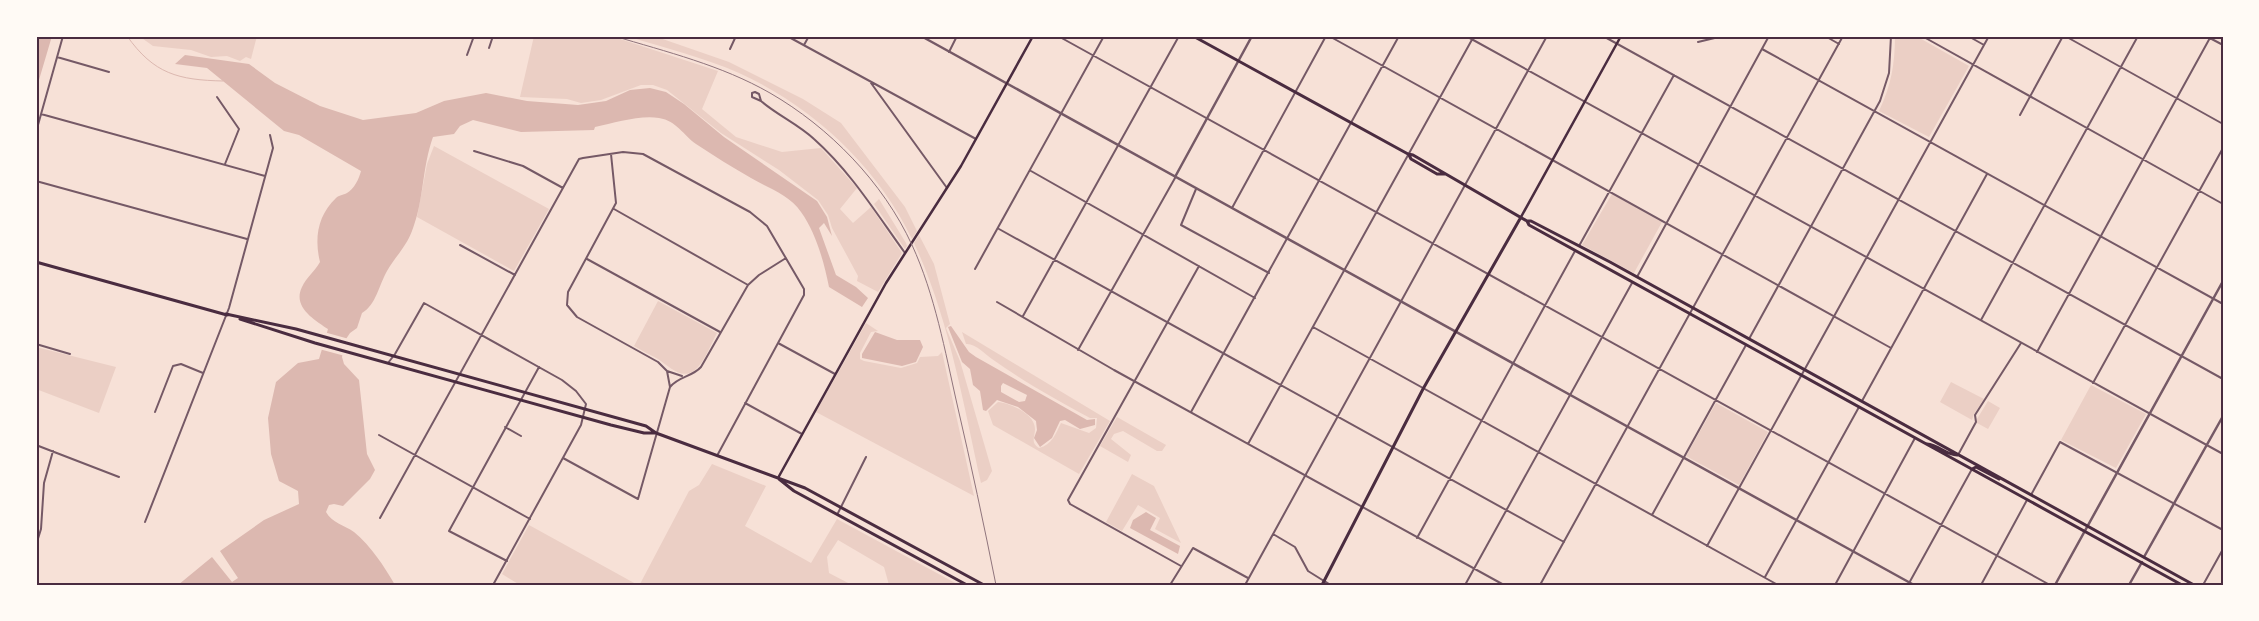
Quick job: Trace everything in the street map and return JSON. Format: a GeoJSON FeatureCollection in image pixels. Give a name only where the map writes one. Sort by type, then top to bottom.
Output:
{"type":"FeatureCollection","features":[{"type":"Feature","properties":{"kind":"main road"},"geometry":{"type":"LineString","coordinates":[[778,478],[835,374],[905,253],[976,139],[1033,36]]}},
{"type":"Feature","properties":{"kind":"main road"},"geometry":{"type":"LineString","coordinates":[[1193,36],[1408,154],[1426,162],[1521,217],[1529,225],[2182,585]]}},
{"type":"Feature","properties":{"kind":"main road"},"geometry":{"type":"LineString","coordinates":[[1323,583],[1360,507],[1423,389],[1490,275],[1621,36]]}},
{"type":"Feature","properties":{"kind":"main road"},"geometry":{"type":"LineString","coordinates":[[1527,221],[1532,220],[1637,277],[2194,585]]}},
{"type":"Feature","properties":{"kind":"main road"},"geometry":{"type":"LineString","coordinates":[[36,262],[226,314],[318,335],[646,426],[656,433],[718,454],[778,478],[789,480],[841,506],[984,585]]}},
{"type":"Feature","properties":{"kind":"main road"},"geometry":{"type":"LineString","coordinates":[[226,314],[315,343],[520,400],[644,433],[656,433]]}},
{"type":"Feature","properties":{"kind":"main road"},"geometry":{"type":"LineString","coordinates":[[1927,444],[1936,446],[1953,455],[1958,455]]}},
{"type":"Feature","properties":{"kind":"main road"},"geometry":{"type":"LineString","coordinates":[[1972,469],[1976,468],[2002,480]]}},
{"type":"Feature","properties":{"kind":"main road"},"geometry":{"type":"LineString","coordinates":[[778,478],[786,486],[967,585]]}},
{"type":"Feature","properties":{"kind":"street"},"geometry":{"type":"LineString","coordinates":[[36,132],[63,36]]}},
{"type":"Feature","properties":{"kind":"street"},"geometry":{"type":"LineString","coordinates":[[467,55],[474,36]]}},
{"type":"Feature","properties":{"kind":"street"},"geometry":{"type":"LineString","coordinates":[[489,48],[493,36]]}},
{"type":"Feature","properties":{"kind":"street"},"geometry":{"type":"LineString","coordinates":[[730,49],[736,36]]}},
{"type":"Feature","properties":{"kind":"street"},"geometry":{"type":"LineString","coordinates":[[787,36],[976,139]]}},
{"type":"Feature","properties":{"kind":"street"},"geometry":{"type":"LineString","coordinates":[[804,45],[809,36]]}},
{"type":"Feature","properties":{"kind":"street"},"geometry":{"type":"LineString","coordinates":[[920,36],[1914,585]]}},
{"type":"Feature","properties":{"kind":"street"},"geometry":{"type":"LineString","coordinates":[[949,52],[957,36]]}},
{"type":"Feature","properties":{"kind":"street"},"geometry":{"type":"LineString","coordinates":[[1058,36],[2050,585]]}},
{"type":"Feature","properties":{"kind":"street"},"geometry":{"type":"LineString","coordinates":[[975,269],[999,229],[1104,36]]}},
{"type":"Feature","properties":{"kind":"street"},"geometry":{"type":"LineString","coordinates":[[1023,316],[1179,36]]}},
{"type":"Feature","properties":{"kind":"street"},"geometry":{"type":"LineString","coordinates":[[1078,350],[1252,36]]}},
{"type":"Feature","properties":{"kind":"street"},"geometry":{"type":"LineString","coordinates":[[1232,208],[1295,92],[1328,36],[1610,190],[1891,348]]}},
{"type":"Feature","properties":{"kind":"street"},"geometry":{"type":"LineString","coordinates":[[1192,412],[1399,36]]}},
{"type":"Feature","properties":{"kind":"street"},"geometry":{"type":"LineString","coordinates":[[1466,36],[1473,38],[1528,71],[2223,454]]}},
{"type":"Feature","properties":{"kind":"street"},"geometry":{"type":"LineString","coordinates":[[1245,585],[1547,36]]}},
{"type":"Feature","properties":{"kind":"street"},"geometry":{"type":"LineString","coordinates":[[1603,36],[2223,379]]}},
{"type":"Feature","properties":{"kind":"street"},"geometry":{"type":"LineString","coordinates":[[1698,42],[1722,36]]}},
{"type":"Feature","properties":{"kind":"street"},"geometry":{"type":"LineString","coordinates":[[1637,277],[1770,36]]}},
{"type":"Feature","properties":{"kind":"street"},"geometry":{"type":"LineString","coordinates":[[1825,36],[1839,44]]}},
{"type":"Feature","properties":{"kind":"street"},"geometry":{"type":"LineString","coordinates":[[1540,585],[1843,36]]}},
{"type":"Feature","properties":{"kind":"street"},"geometry":{"type":"LineString","coordinates":[[1749,339],[1875,111],[1889,73],[1891,36]]}},
{"type":"Feature","properties":{"kind":"street"},"geometry":{"type":"LineString","coordinates":[[1922,36],[2223,204]]}},
{"type":"Feature","properties":{"kind":"street"},"geometry":{"type":"LineString","coordinates":[[1968,36],[1984,45]]}},
{"type":"Feature","properties":{"kind":"street"},"geometry":{"type":"LineString","coordinates":[[1707,546],[1989,36]]}},
{"type":"Feature","properties":{"kind":"street"},"geometry":{"type":"LineString","coordinates":[[2020,115],[2064,36],[2223,124]]}},
{"type":"Feature","properties":{"kind":"street"},"geometry":{"type":"LineString","coordinates":[[1981,320],[2138,36]]}},
{"type":"Feature","properties":{"kind":"street"},"geometry":{"type":"LineString","coordinates":[[2206,36],[2223,45]]}},
{"type":"Feature","properties":{"kind":"street"},"geometry":{"type":"LineString","coordinates":[[2037,352],[2211,37]]}},
{"type":"Feature","properties":{"kind":"street"},"geometry":{"type":"LineString","coordinates":[[1248,444],[1473,38]]}},
{"type":"Feature","properties":{"kind":"street"},"geometry":{"type":"LineString","coordinates":[[1762,49],[2223,304]]}},
{"type":"Feature","properties":{"kind":"street"},"geometry":{"type":"LineString","coordinates":[[57,57],[109,72]]}},
{"type":"Feature","properties":{"kind":"street"},"geometry":{"type":"LineString","coordinates":[[1579,246],[1674,75]]}},
{"type":"Feature","properties":{"kind":"street"},"geometry":{"type":"LineString","coordinates":[[870,82],[947,188]]}},
{"type":"Feature","properties":{"kind":"street"},"geometry":{"type":"LineString","coordinates":[[217,97],[239,129],[225,164]]}},
{"type":"Feature","properties":{"kind":"street"},"geometry":{"type":"LineString","coordinates":[[761,101],[804,130],[833,156],[864,193],[905,253]]}},
{"type":"Feature","properties":{"kind":"street"},"geometry":{"type":"LineString","coordinates":[[41,114],[265,176]]}},
{"type":"Feature","properties":{"kind":"street"},"geometry":{"type":"LineString","coordinates":[[145,522],[226,314],[273,148],[270,135]]}},
{"type":"Feature","properties":{"kind":"street"},"geometry":{"type":"LineString","coordinates":[[2093,383],[2223,148]]}},
{"type":"Feature","properties":{"kind":"street"},"geometry":{"type":"LineString","coordinates":[[474,151],[523,166],[563,188]]}},
{"type":"Feature","properties":{"kind":"street"},"geometry":{"type":"LineString","coordinates":[[380,518],[579,159],[583,158],[630,152],[647,155],[750,212],[767,226],[804,293],[718,454]]}},
{"type":"Feature","properties":{"kind":"street"},"geometry":{"type":"LineString","coordinates":[[611,154],[617,198],[614,209],[568,292],[567,305],[577,317],[658,362],[668,371],[682,376],[691,374],[701,367],[748,285],[758,275],[786,258]]}},
{"type":"Feature","properties":{"kind":"street"},"geometry":{"type":"LineString","coordinates":[[1030,171],[1255,298]]}},
{"type":"Feature","properties":{"kind":"street"},"geometry":{"type":"LineString","coordinates":[[1862,401],[1987,174]]}},
{"type":"Feature","properties":{"kind":"street"},"geometry":{"type":"LineString","coordinates":[[36,180],[247,239]]}},
{"type":"Feature","properties":{"kind":"street"},"geometry":{"type":"LineString","coordinates":[[1196,188],[1181,225],[1269,273]]}},
{"type":"Feature","properties":{"kind":"street"},"geometry":{"type":"LineString","coordinates":[[614,209],[748,285]]}},
{"type":"Feature","properties":{"kind":"street"},"geometry":{"type":"LineString","coordinates":[[999,229],[1564,542]]}},
{"type":"Feature","properties":{"kind":"street"},"geometry":{"type":"LineString","coordinates":[[460,245],[515,275]]}},
{"type":"Feature","properties":{"kind":"street"},"geometry":{"type":"LineString","coordinates":[[1417,538],[1576,250]]}},
{"type":"Feature","properties":{"kind":"street"},"geometry":{"type":"LineString","coordinates":[[587,259],[720,332]]}},
{"type":"Feature","properties":{"kind":"street"},"geometry":{"type":"LineString","coordinates":[[1181,566],[1068,501],[1088,461],[1135,382],[1199,266]]}},
{"type":"Feature","properties":{"kind":"street"},"geometry":{"type":"LineString","coordinates":[[2055,585],[2088,527],[2116,471],[2223,281]]}},
{"type":"Feature","properties":{"kind":"street"},"geometry":{"type":"LineString","coordinates":[[1465,585],[1633,282]]}},
{"type":"Feature","properties":{"kind":"street"},"geometry":{"type":"LineString","coordinates":[[388,363],[394,356],[424,302],[572,387],[585,402],[586,410],[584,417],[493,585]]}},
{"type":"Feature","properties":{"kind":"street"},"geometry":{"type":"LineString","coordinates":[[997,302],[1135,382],[1504,585]]}},
{"type":"Feature","properties":{"kind":"street"},"geometry":{"type":"LineString","coordinates":[[1313,327],[1778,585]]}},
{"type":"Feature","properties":{"kind":"street"},"geometry":{"type":"LineString","coordinates":[[778,342],[835,374]]}},
{"type":"Feature","properties":{"kind":"street"},"geometry":{"type":"LineString","coordinates":[[1958,455],[1976,422],[1975,415],[1989,396],[2021,343]]}},
{"type":"Feature","properties":{"kind":"street"},"geometry":{"type":"LineString","coordinates":[[36,344],[70,354]]}},
{"type":"Feature","properties":{"kind":"street"},"geometry":{"type":"LineString","coordinates":[[1652,515],[1746,345]]}},
{"type":"Feature","properties":{"kind":"street"},"geometry":{"type":"LineString","coordinates":[[155,412],[173,366],[181,364],[203,373]]}},
{"type":"Feature","properties":{"kind":"street"},"geometry":{"type":"LineString","coordinates":[[507,561],[449,531],[539,367]]}},
{"type":"Feature","properties":{"kind":"street"},"geometry":{"type":"LineString","coordinates":[[563,458],[638,499],[670,388],[668,371]]}},
{"type":"Feature","properties":{"kind":"street"},"geometry":{"type":"LineString","coordinates":[[670,388],[682,376]]}},
{"type":"Feature","properties":{"kind":"street"},"geometry":{"type":"LineString","coordinates":[[745,402],[802,434]]}},
{"type":"Feature","properties":{"kind":"street"},"geometry":{"type":"LineString","coordinates":[[1764,577],[1859,407]]}},
{"type":"Feature","properties":{"kind":"street"},"geometry":{"type":"LineString","coordinates":[[2144,557],[2223,416]]}},
{"type":"Feature","properties":{"kind":"street"},"geometry":{"type":"LineString","coordinates":[[505,427],[521,436]]}},
{"type":"Feature","properties":{"kind":"street"},"geometry":{"type":"LineString","coordinates":[[379,435],[530,519]]}},
{"type":"Feature","properties":{"kind":"street"},"geometry":{"type":"LineString","coordinates":[[1835,585],[1915,438]]}},
{"type":"Feature","properties":{"kind":"street"},"geometry":{"type":"LineString","coordinates":[[2030,495],[2060,442],[2223,530]]}},
{"type":"Feature","properties":{"kind":"street"},"geometry":{"type":"LineString","coordinates":[[36,445],[119,477]]}},
{"type":"Feature","properties":{"kind":"street"},"geometry":{"type":"LineString","coordinates":[[36,545],[41,529],[44,483],[52,451]]}},
{"type":"Feature","properties":{"kind":"street"},"geometry":{"type":"LineString","coordinates":[[838,513],[866,457]]}},
{"type":"Feature","properties":{"kind":"street"},"geometry":{"type":"LineString","coordinates":[[1908,583],[1972,469]]}},
{"type":"Feature","properties":{"kind":"street"},"geometry":{"type":"LineString","coordinates":[[1981,585],[2027,500]]}},
{"type":"Feature","properties":{"kind":"street"},"geometry":{"type":"LineString","coordinates":[[1272,534],[1295,547],[1308,571],[1323,583],[1330,585]]}},
{"type":"Feature","properties":{"kind":"street"},"geometry":{"type":"LineString","coordinates":[[1170,585],[1193,548],[1248,578]]}},
{"type":"Feature","properties":{"kind":"street"},"geometry":{"type":"LineString","coordinates":[[2204,585],[2223,549]]}},
{"type":"Feature","properties":{"kind":"street"},"geometry":{"type":"LineString","coordinates":[[2129,585],[2142,562]]}},
{"type":"Feature","properties":{"kind":"street"},"geometry":{"type":"LineString","coordinates":[[82,585],[94,585]]}},
{"type":"Feature","properties":{"kind":"shaded area"},"geometry":{"type":"Polygon","coordinates":[[[36,36],[52,36],[36,90],[36,36]]]}},
{"type":"Feature","properties":{"kind":"shaded area"},"geometry":{"type":"Polygon","coordinates":[[[139,36],[257,36],[251,59],[246,57],[240,61],[227,56],[211,57],[191,50],[153,46],[139,36]]]}},
{"type":"Feature","properties":{"kind":"shaded area"},"geometry":{"type":"Polygon","coordinates":[[[534,36],[611,36],[718,71],[702,109],[736,137],[782,152],[821,148],[857,188],[840,209],[853,223],[871,207],[902,253],[878,292],[857,281],[858,276],[832,228],[828,215],[818,200],[779,170],[721,133],[667,90],[653,85],[641,85],[601,100],[581,103],[567,99],[520,97],[534,36]]]}},
{"type":"Feature","properties":{"kind":"shaded area"},"geometry":{"type":"Polygon","coordinates":[[[627,36],[654,36],[729,62],[803,99],[841,123],[905,207],[917,231],[912,239],[898,212],[861,163],[817,121],[792,103],[766,87],[725,67],[627,36]]]}},
{"type":"Feature","properties":{"kind":"shaded area"},"geometry":{"type":"Polygon","coordinates":[[[1895,36],[1916,36],[1969,66],[1929,137],[1879,111],[1887,93],[1891,75],[1895,36]]]}},
{"type":"Feature","properties":{"kind":"shaded area"},"geometry":{"type":"Polygon","coordinates":[[[185,55],[249,64],[275,83],[320,106],[363,120],[416,113],[444,101],[486,93],[527,101],[578,105],[606,101],[630,90],[650,88],[666,92],[684,104],[724,137],[817,201],[827,217],[832,236],[824,223],[819,228],[836,275],[856,287],[868,298],[862,307],[829,287],[815,238],[801,212],[791,201],[703,148],[671,122],[651,117],[635,118],[595,127],[594,130],[521,132],[473,120],[460,126],[454,134],[433,137],[429,148],[419,208],[412,231],[407,242],[387,271],[371,305],[362,313],[357,328],[346,339],[342,357],[344,364],[359,380],[367,454],[375,470],[370,479],[343,506],[329,505],[326,512],[338,524],[354,532],[372,550],[395,585],[178,585],[212,557],[232,582],[238,578],[220,551],[264,520],[299,504],[298,491],[279,481],[271,454],[268,418],[276,382],[298,363],[319,359],[328,329],[302,307],[300,294],[302,287],[320,262],[317,244],[321,219],[336,198],[352,189],[361,171],[299,135],[284,131],[207,68],[175,64],[185,55]]]}},
{"type":"Feature","properties":{"kind":"shaded area"},"geometry":{"type":"Polygon","coordinates":[[[434,146],[549,209],[514,271],[417,217],[427,164],[434,146]]]}},
{"type":"Feature","properties":{"kind":"shaded area"},"geometry":{"type":"Polygon","coordinates":[[[1612,194],[1662,222],[1634,273],[1582,245],[1612,194]]]}},
{"type":"Feature","properties":{"kind":"shaded area"},"geometry":{"type":"Polygon","coordinates":[[[879,199],[906,243],[905,249],[874,204],[879,199]]]}},
{"type":"Feature","properties":{"kind":"shaded area"},"geometry":{"type":"Polygon","coordinates":[[[919,235],[934,264],[950,324],[946,328],[960,361],[992,471],[987,480],[981,483],[946,331],[937,301],[914,243],[919,235]]]}},
{"type":"Feature","properties":{"kind":"shaded area"},"geometry":{"type":"Polygon","coordinates":[[[658,301],[717,333],[704,359],[693,372],[682,374],[677,372],[634,346],[658,301]]]}},
{"type":"Feature","properties":{"kind":"shaded area"},"geometry":{"type":"Polygon","coordinates":[[[866,323],[878,331],[871,332],[860,353],[860,359],[864,361],[901,368],[917,363],[920,357],[938,356],[942,352],[974,496],[816,412],[866,323]]]}},
{"type":"Feature","properties":{"kind":"shaded area"},"geometry":{"type":"Polygon","coordinates":[[[951,326],[969,352],[976,357],[1087,420],[1095,419],[1095,425],[1080,429],[1065,420],[1060,421],[1052,438],[1040,447],[1034,438],[1037,430],[1036,421],[1018,407],[997,400],[986,411],[983,410],[980,391],[973,385],[970,369],[962,362],[948,327],[951,326]],[[1003,383],[1001,386],[1001,392],[1019,402],[1025,401],[1027,395],[1003,383]]]}},
{"type":"Feature","properties":{"kind":"shaded area"},"geometry":{"type":"Polygon","coordinates":[[[875,332],[897,340],[920,340],[923,347],[916,362],[902,366],[862,358],[862,354],[875,332]]]}},
{"type":"Feature","properties":{"kind":"shaded area"},"geometry":{"type":"Polygon","coordinates":[[[962,332],[1110,421],[1079,474],[993,425],[988,411],[998,402],[1008,404],[1024,412],[1034,424],[1034,443],[1039,448],[1050,441],[1061,423],[1089,433],[1096,428],[1097,418],[1090,418],[1052,397],[976,347],[966,344],[962,332]]]}},
{"type":"Feature","properties":{"kind":"shaded area"},"geometry":{"type":"Polygon","coordinates":[[[36,347],[116,367],[99,413],[36,389],[36,347]]]}},
{"type":"Feature","properties":{"kind":"shaded area"},"geometry":{"type":"Polygon","coordinates":[[[1951,382],[1984,399],[1972,420],[1940,402],[1951,382]]]}},
{"type":"Feature","properties":{"kind":"shaded area"},"geometry":{"type":"Polygon","coordinates":[[[2091,385],[2146,414],[2116,468],[2061,440],[2091,385]]]}},
{"type":"Feature","properties":{"kind":"shaded area"},"geometry":{"type":"Polygon","coordinates":[[[1988,401],[2000,408],[1988,429],[1977,423],[1977,419],[1988,401]]]}},
{"type":"Feature","properties":{"kind":"shaded area"},"geometry":{"type":"Polygon","coordinates":[[[1716,403],[1768,432],[1739,485],[1686,456],[1716,403]]]}},
{"type":"Feature","properties":{"kind":"shaded area"},"geometry":{"type":"Polygon","coordinates":[[[1117,417],[1166,445],[1162,451],[1157,451],[1123,431],[1114,434],[1111,439],[1131,455],[1128,462],[1100,446],[1117,417]]]}},
{"type":"Feature","properties":{"kind":"shaded area"},"geometry":{"type":"Polygon","coordinates":[[[712,464],[766,486],[745,526],[811,563],[837,519],[959,585],[889,585],[884,567],[838,540],[827,557],[829,573],[852,585],[640,584],[689,491],[699,485],[712,464]]]}},
{"type":"Feature","properties":{"kind":"shaded area"},"geometry":{"type":"Polygon","coordinates":[[[1132,474],[1154,486],[1181,543],[1155,529],[1160,518],[1138,505],[1122,531],[1106,522],[1132,474]]]}},
{"type":"Feature","properties":{"kind":"shaded area"},"geometry":{"type":"Polygon","coordinates":[[[1146,512],[1156,518],[1150,530],[1180,546],[1178,554],[1130,528],[1133,520],[1146,512]]]}},
{"type":"Feature","properties":{"kind":"shaded area"},"geometry":{"type":"Polygon","coordinates":[[[529,525],[636,584],[520,585],[502,574],[529,525]]]}},
{"type":"Feature","properties":{"kind":"pier"},"geometry":{"type":"Polygon","coordinates":[[[324,332],[349,339],[345,356],[319,349],[324,332]]]}},
{"type":"Feature","properties":{"kind":"waterway"},"geometry":{"type":"LineString","coordinates":[[127,36],[137,49],[157,67],[193,79],[223,81]]}},
{"type":"Feature","properties":{"kind":"railway"},"geometry":{"type":"LineString","coordinates":[[614,36],[713,67],[770,93],[813,122],[833,139],[870,178],[886,199],[912,245],[933,303],[944,344],[996,585]]}}]}
